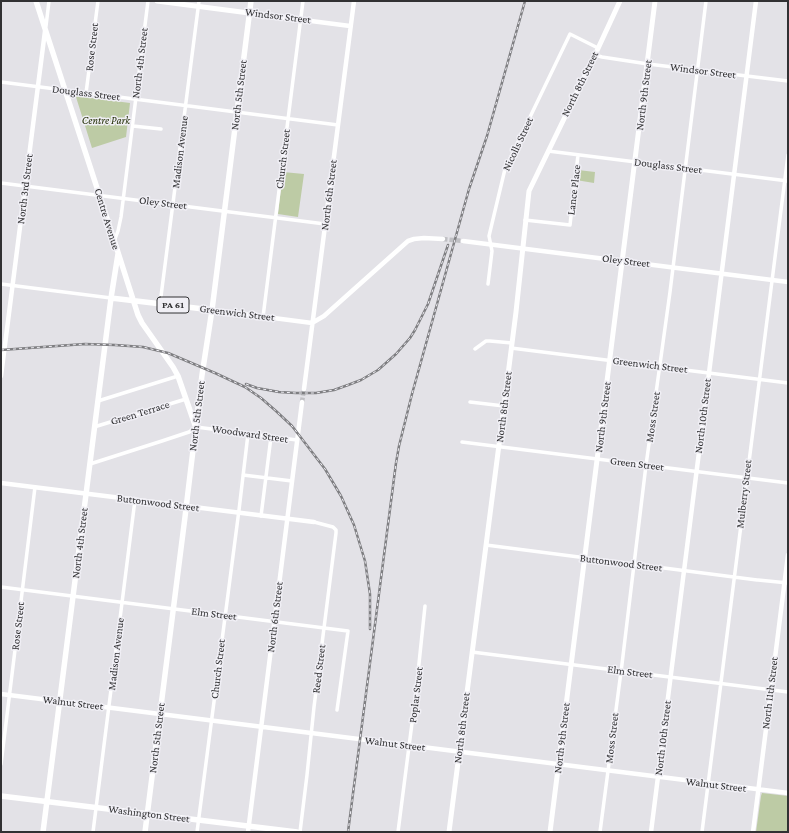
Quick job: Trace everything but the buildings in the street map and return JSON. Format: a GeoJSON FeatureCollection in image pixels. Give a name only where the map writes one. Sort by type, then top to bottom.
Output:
{"type":"FeatureCollection","features":[{"type":"Feature","properties":{"kind":"main road","name":"Centre Avenue"},"geometry":{"type":"LineString","coordinates":[[36,1],[138,315],[178,376],[196,427]]}},
{"type":"Feature","properties":{"kind":"main road","name":"Windsor Street"},"geometry":{"type":"LineString","coordinates":[[157,1],[199,4],[250,13]]}},
{"type":"Feature","properties":{"kind":"main road","name":"North 5th Street"},"geometry":{"type":"LineString","coordinates":[[145,832],[187,506],[202,375],[212,310],[251,1]]}},
{"type":"Feature","properties":{"kind":"main road","name":"North 8th Street"},"geometry":{"type":"LineString","coordinates":[[449,832],[504,406],[529,190],[620,1]]}},
{"type":"Feature","properties":{"kind":"main road","name":"North 9th Street"},"geometry":{"type":"LineString","coordinates":[[550,832],[656,1]]}},
{"type":"Feature","properties":{"kind":"main road","name":"North 4th Street"},"geometry":{"type":"LineString","coordinates":[[43,832],[72,596],[118,254]]}},
{"type":"Feature","properties":{"kind":"main road","name":"Greenwich Street"},"geometry":{"type":"LineString","coordinates":[[111,298],[212,310]]}},
{"type":"Feature","properties":{"kind":"main road","name":"Washington Street"},"geometry":{"type":"LineString","coordinates":[[1,796],[148,813],[248,829],[299,832]]}},
{"type":"Feature","properties":{"kind":"street","name":"North 3rd Street"},"geometry":{"type":"LineString","coordinates":[[1,376],[49,1]]}},
{"type":"Feature","properties":{"kind":"street","name":"Rose Street"},"geometry":{"type":"LineString","coordinates":[[86,93],[98,1]]}},
{"type":"Feature","properties":{"kind":"street","name":"North 4th Street"},"geometry":{"type":"LineString","coordinates":[[114,240],[118,231],[124,198],[148,1]]}},
{"type":"Feature","properties":{"kind":"street","name":"Church Street"},"geometry":{"type":"LineString","coordinates":[[263,317],[303,1]]}},
{"type":"Feature","properties":{"kind":"street","name":"North 6th Street"},"geometry":{"type":"LineString","coordinates":[[304,389],[354,1]]}},
{"type":"Feature","properties":{"kind":"street","name":"Moss Street"},"geometry":{"type":"LineString","coordinates":[[600,832],[706,1]]}},
{"type":"Feature","properties":{"kind":"street","name":"North 10th Street"},"geometry":{"type":"LineString","coordinates":[[651,832],[756,1]]}},
{"type":"Feature","properties":{"kind":"street","name":"Madison Avenue"},"geometry":{"type":"LineString","coordinates":[[160,304],[199,4]]}},
{"type":"Feature","properties":{"kind":"street","name":"Windsor Street"},"geometry":{"type":"LineString","coordinates":[[250,13],[350,26]]}},
{"type":"Feature","properties":{"kind":"street","name":"Nicolls Street"},"geometry":{"type":"LineString","coordinates":[[488,284],[492,251],[489,236],[505,169],[570,34],[598,48]]}},
{"type":"Feature","properties":{"kind":"street","name":"Windsor Street"},"geometry":{"type":"LineString","coordinates":[[595,55],[648,64],[788,82]]}},
{"type":"Feature","properties":{"kind":"street","name":"Douglass Street"},"geometry":{"type":"LineString","coordinates":[[1,82],[338,125]]}},
{"type":"Feature","properties":{"kind":"street"},"geometry":{"type":"LineString","coordinates":[[133,126],[161,130]]}},
{"type":"Feature","properties":{"kind":"street","name":"Douglass Street"},"geometry":{"type":"LineString","coordinates":[[548,151],[786,181]]}},
{"type":"Feature","properties":{"kind":"street","name":"Lance Place"},"geometry":{"type":"LineString","coordinates":[[525,220],[570,225],[578,155]]}},
{"type":"Feature","properties":{"kind":"street","name":"Mulberry Street"},"geometry":{"type":"LineString","coordinates":[[702,832],[746,478],[786,181],[788,155]]}},
{"type":"Feature","properties":{"kind":"street","name":"Oley Street"},"geometry":{"type":"LineString","coordinates":[[1,182],[325,224]]}},
{"type":"Feature","properties":{"kind":"street"},"geometry":{"type":"LineString","coordinates":[[312,323],[324,316],[408,241],[424,238],[443,239]]}},
{"type":"Feature","properties":{"kind":"street","name":"Oley Street"},"geometry":{"type":"LineString","coordinates":[[463,241],[788,282]]}},
{"type":"Feature","properties":{"kind":"street","name":"Greenwich Street"},"geometry":{"type":"LineString","coordinates":[[1,284],[111,298]]}},
{"type":"Feature","properties":{"kind":"street","name":"Greenwich Street"},"geometry":{"type":"LineString","coordinates":[[212,310],[312,323]]}},
{"type":"Feature","properties":{"kind":"street","name":"Greenwich Street"},"geometry":{"type":"LineString","coordinates":[[475,349],[486,341],[490,340],[511,345],[610,360],[788,382]]}},
{"type":"Feature","properties":{"kind":"street"},"geometry":{"type":"LineString","coordinates":[[98,401],[178,376]]}},
{"type":"Feature","properties":{"kind":"street","name":"Green Terrace"},"geometry":{"type":"LineString","coordinates":[[94,427],[186,399]]}},
{"type":"Feature","properties":{"kind":"street","name":"North 6th Street"},"geometry":{"type":"LineString","coordinates":[[248,829],[302,402]]}},
{"type":"Feature","properties":{"kind":"street"},"geometry":{"type":"LineString","coordinates":[[470,402],[504,406]]}},
{"type":"Feature","properties":{"kind":"street","name":"Woodward Street"},"geometry":{"type":"LineString","coordinates":[[90,464],[176,437],[189,432],[196,427],[298,440]]}},
{"type":"Feature","properties":{"kind":"street","name":"Church Street"},"geometry":{"type":"LineString","coordinates":[[197,832],[248,434]]}},
{"type":"Feature","properties":{"kind":"street"},"geometry":{"type":"LineString","coordinates":[[261,516],[271,437]]}},
{"type":"Feature","properties":{"kind":"street","name":"Green Street"},"geometry":{"type":"LineString","coordinates":[[462,442],[788,483]]}},
{"type":"Feature","properties":{"kind":"street"},"geometry":{"type":"LineString","coordinates":[[243,475],[292,481]]}},
{"type":"Feature","properties":{"kind":"street","name":"Buttonwood Street"},"geometry":{"type":"LineString","coordinates":[[1,483],[314,522]]}},
{"type":"Feature","properties":{"kind":"street","name":"Rose Street"},"geometry":{"type":"LineString","coordinates":[[1,764],[35,487]]}},
{"type":"Feature","properties":{"kind":"street","name":"Madison Avenue"},"geometry":{"type":"LineString","coordinates":[[93,832],[135,500]]}},
{"type":"Feature","properties":{"kind":"street","name":"Reed Street"},"geometry":{"type":"LineString","coordinates":[[299,832],[336,533],[336,530],[333,527],[314,522]]}},
{"type":"Feature","properties":{"kind":"street","name":"Buttonwood Street"},"geometry":{"type":"LineString","coordinates":[[486,545],[786,583]]}},
{"type":"Feature","properties":{"kind":"street","name":"North 11th Street"},"geometry":{"type":"LineString","coordinates":[[752,832],[786,583],[788,555]]}},
{"type":"Feature","properties":{"kind":"street","name":"Elm Street"},"geometry":{"type":"LineString","coordinates":[[1,587],[348,630],[338,710]]}},
{"type":"Feature","properties":{"kind":"street","name":"Poplar Street"},"geometry":{"type":"LineString","coordinates":[[398,832],[410,746],[425,606]]}},
{"type":"Feature","properties":{"kind":"street","name":"Elm Street"},"geometry":{"type":"LineString","coordinates":[[472,652],[788,692]]}},
{"type":"Feature","properties":{"kind":"street","name":"Walnut Street"},"geometry":{"type":"LineString","coordinates":[[1,694],[788,794]]}},
{"type":"Feature","properties":{"kind":"green space","name":"Centre Park"},"geometry":{"type":"Polygon","coordinates":[[[76,96],[130,103],[126,137],[92,148],[76,96]]]}},
{"type":"Feature","properties":{"kind":"green space"},"geometry":{"type":"Polygon","coordinates":[[[578,170],[595,172],[594,183],[576,180],[578,170]]]}},
{"type":"Feature","properties":{"kind":"green space"},"geometry":{"type":"Polygon","coordinates":[[[283,172],[304,174],[298,217],[278,214],[283,172]]]}},
{"type":"Feature","properties":{"kind":"green space"},"geometry":{"type":"Polygon","coordinates":[[[762,793],[788,796],[788,832],[756,832],[762,793]]]}},
{"type":"Feature","properties":{"kind":"tunnel"},"geometry":{"type":"LineString","coordinates":[[443,239],[463,241]]}},
{"type":"Feature","properties":{"kind":"tunnel"},"geometry":{"type":"LineString","coordinates":[[302,402],[304,389]]}},
{"type":"Feature","properties":{"kind":"railway"},"geometry":{"type":"LineString","coordinates":[[348,832],[399,446],[469,189],[487,136],[525,1]]}},
{"type":"Feature","properties":{"kind":"railway"},"geometry":{"type":"LineString","coordinates":[[246,384],[257,388],[279,392],[316,393],[334,390],[348,385],[361,380],[378,370],[396,354],[415,330],[428,304],[448,245]]}},
{"type":"Feature","properties":{"kind":"railway"},"geometry":{"type":"LineString","coordinates":[[1,350],[85,344],[143,347],[168,353],[215,373],[245,387],[261,398],[292,426],[325,469],[341,496],[354,525],[365,561],[370,594],[370,629]]}}]}
